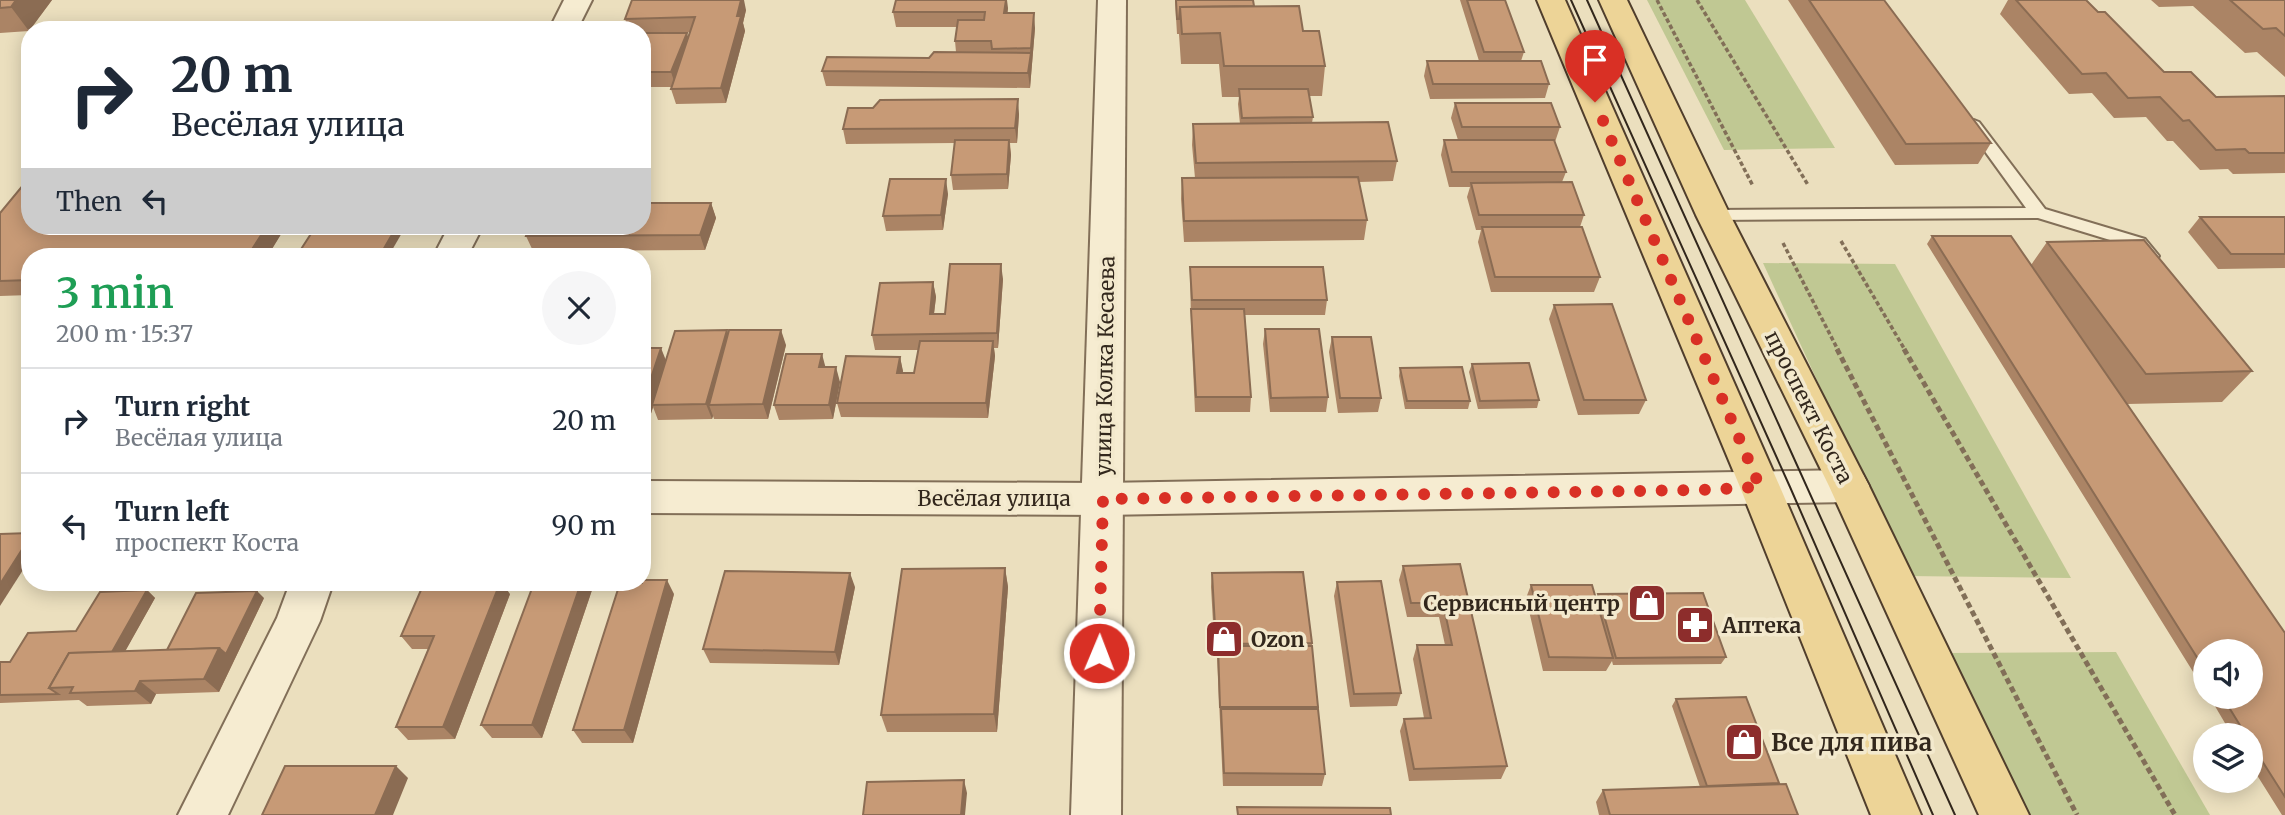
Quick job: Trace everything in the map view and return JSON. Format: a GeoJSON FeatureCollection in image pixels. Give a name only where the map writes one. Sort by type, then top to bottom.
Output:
{"type":"FeatureCollection","features":[{"type":"Feature","properties":{"kind":"main road"},"geometry":{"type":"LineString","coordinates":[[1551,0],[1760,487],[1896,815]]}},
{"type":"Feature","properties":{"kind":"main road","name":"проспект Коста"},"geometry":{"type":"LineString","coordinates":[[1613,0],[1713,215],[1850,486],[2004,815]]}},
{"type":"Feature","properties":{"kind":"street"},"geometry":{"type":"LineString","coordinates":[[568,21],[578,0]]}},
{"type":"Feature","properties":{"kind":"street","name":"улица Колка Кесаева"},"geometry":{"type":"LineString","coordinates":[[1096,815],[1112,0]]}},
{"type":"Feature","properties":{"kind":"street","name":"Весёлая улица"},"geometry":{"type":"LineString","coordinates":[[651,497],[1103,499],[1850,486]]}},
{"type":"Feature","properties":{"kind":"street"},"geometry":{"type":"LineString","coordinates":[[203,815],[304,602],[321,591]]}},
{"type":"Feature","properties":{"kind":"lane"},"geometry":{"type":"LineString","coordinates":[[1965,112],[2039,213]]}},
{"type":"Feature","properties":{"kind":"lane"},"geometry":{"type":"LineString","coordinates":[[1713,215],[2039,213],[2139,243],[2165,274]]}},
{"type":"Feature","properties":{"kind":"path"},"geometry":{"type":"LineString","coordinates":[[1657,0],[2077,815]]}},
{"type":"Feature","properties":{"kind":"path"},"geometry":{"type":"LineString","coordinates":[[1697,0],[1826,215],[2175,815]]}},
{"type":"Feature","properties":{"kind":"green space"},"geometry":{"type":"Polygon","coordinates":[[[1647,0],[1745,0],[1835,148],[1724,150],[1647,0]]]}},
{"type":"Feature","properties":{"kind":"green space"},"geometry":{"type":"Polygon","coordinates":[[[1763,263],[1895,264],[2071,578],[1907,576],[1763,263]]]}},
{"type":"Feature","properties":{"kind":"green space"},"geometry":{"type":"Polygon","coordinates":[[[2116,652],[2193,786],[2193,793],[2197,793],[2210,815],[2021,815],[1944,653],[2116,652]]]}},
{"type":"Feature","properties":{"kind":"building"},"geometry":{"type":"Polygon","coordinates":[[[0,0],[16,0],[11,7],[0,8],[0,0]]]}},
{"type":"Feature","properties":{"kind":"building"},"geometry":{"type":"Polygon","coordinates":[[[632,0],[741,0],[737,16],[741,16],[721,88],[671,89],[695,17],[625,19],[632,0]]]}},
{"type":"Feature","properties":{"kind":"building"},"geometry":{"type":"Polygon","coordinates":[[[896,0],[1006,0],[1004,13],[1034,13],[1031,48],[992,49],[991,41],[955,41],[958,20],[984,20],[985,12],[893,12],[896,0]]]}},
{"type":"Feature","properties":{"kind":"building"},"geometry":{"type":"Polygon","coordinates":[[[1176,0],[1253,0],[1254,6],[1180,7],[1177,19],[1176,0]]]}},
{"type":"Feature","properties":{"kind":"building"},"geometry":{"type":"Polygon","coordinates":[[[1467,0],[1505,0],[1524,52],[1484,52],[1467,0]]]}},
{"type":"Feature","properties":{"kind":"building"},"geometry":{"type":"Polygon","coordinates":[[[1809,0],[1884,0],[1991,143],[1906,144],[1809,0]]]}},
{"type":"Feature","properties":{"kind":"building"},"geometry":{"type":"Polygon","coordinates":[[[2016,0],[2086,0],[2098,12],[2105,12],[2164,72],[2191,72],[2216,97],[2285,96],[2285,153],[2249,153],[2245,149],[2216,150],[2189,120],[2183,121],[2160,97],[2128,98],[2106,73],[2082,74],[2016,0]]]}},
{"type":"Feature","properties":{"kind":"building"},"geometry":{"type":"Polygon","coordinates":[[[2230,0],[2285,0],[2285,36],[2276,28],[2263,29],[2230,0]]]}},
{"type":"Feature","properties":{"kind":"building"},"geometry":{"type":"Polygon","coordinates":[[[1299,6],[1303,31],[1319,31],[1325,66],[1224,66],[1220,33],[1182,34],[1180,7],[1299,6]]]}},
{"type":"Feature","properties":{"kind":"building"},"geometry":{"type":"Polygon","coordinates":[[[651,33],[687,33],[671,72],[651,72],[651,33]]]}},
{"type":"Feature","properties":{"kind":"building"},"geometry":{"type":"Polygon","coordinates":[[[934,52],[1031,53],[1028,73],[822,71],[827,57],[929,58],[934,52]]]}},
{"type":"Feature","properties":{"kind":"building"},"geometry":{"type":"Polygon","coordinates":[[[1427,61],[1541,61],[1549,84],[1433,84],[1427,61]]]}},
{"type":"Feature","properties":{"kind":"building"},"geometry":{"type":"Polygon","coordinates":[[[1239,89],[1308,89],[1313,117],[1242,118],[1239,89]]]}},
{"type":"Feature","properties":{"kind":"building"},"geometry":{"type":"Polygon","coordinates":[[[1018,99],[1015,128],[843,129],[848,108],[873,108],[880,100],[1018,99]]]}},
{"type":"Feature","properties":{"kind":"building"},"geometry":{"type":"Polygon","coordinates":[[[1455,103],[1551,103],[1560,127],[1462,127],[1455,103]]]}},
{"type":"Feature","properties":{"kind":"building"},"geometry":{"type":"Polygon","coordinates":[[[1388,122],[1397,161],[1196,163],[1193,124],[1388,122]]]}},
{"type":"Feature","properties":{"kind":"building"},"geometry":{"type":"Polygon","coordinates":[[[955,140],[1009,140],[1007,174],[951,175],[955,140]]]}},
{"type":"Feature","properties":{"kind":"building"},"geometry":{"type":"Polygon","coordinates":[[[1444,140],[1554,140],[1566,172],[1452,172],[1444,140]]]}},
{"type":"Feature","properties":{"kind":"building"},"geometry":{"type":"Polygon","coordinates":[[[1358,177],[1367,220],[1184,221],[1182,178],[1358,177]]]}},
{"type":"Feature","properties":{"kind":"building"},"geometry":{"type":"Polygon","coordinates":[[[890,179],[946,179],[941,215],[883,216],[890,179]]]}},
{"type":"Feature","properties":{"kind":"building"},"geometry":{"type":"Polygon","coordinates":[[[1572,182],[1584,215],[1479,215],[1471,183],[1572,182]]]}},
{"type":"Feature","properties":{"kind":"building"},"geometry":{"type":"Polygon","coordinates":[[[21,188],[21,235],[261,235],[253,248],[21,248],[21,280],[0,281],[0,213],[21,188]]]}},
{"type":"Feature","properties":{"kind":"building"},"geometry":{"type":"Polygon","coordinates":[[[651,203],[711,203],[700,235],[526,236],[651,235],[651,203]]]}},
{"type":"Feature","properties":{"kind":"building"},"geometry":{"type":"Polygon","coordinates":[[[2200,217],[2285,217],[2285,254],[2231,254],[2200,217]]]}},
{"type":"Feature","properties":{"kind":"building"},"geometry":{"type":"Polygon","coordinates":[[[1482,227],[1582,227],[1600,277],[1495,277],[1482,227]]]}},
{"type":"Feature","properties":{"kind":"building"},"geometry":{"type":"Polygon","coordinates":[[[310,235],[392,235],[384,248],[302,248],[310,235]]]}},
{"type":"Feature","properties":{"kind":"building"},"geometry":{"type":"Polygon","coordinates":[[[1932,236],[2011,236],[2285,633],[2285,797],[2263,762],[2263,723],[2239,723],[2230,709],[2263,709],[2263,639],[2193,639],[2193,651],[1932,236]]]}},
{"type":"Feature","properties":{"kind":"building"},"geometry":{"type":"Polygon","coordinates":[[[2144,240],[2252,371],[2146,374],[2047,242],[2144,240]]]}},
{"type":"Feature","properties":{"kind":"building"},"geometry":{"type":"Polygon","coordinates":[[[950,264],[1001,264],[997,333],[872,335],[880,283],[933,282],[930,314],[945,314],[950,264]]]}},
{"type":"Feature","properties":{"kind":"building"},"geometry":{"type":"Polygon","coordinates":[[[1190,267],[1323,267],[1327,300],[1192,300],[1190,267]]]}},
{"type":"Feature","properties":{"kind":"building"},"geometry":{"type":"Polygon","coordinates":[[[1612,304],[1646,400],[1584,400],[1554,305],[1612,304]]]}},
{"type":"Feature","properties":{"kind":"building"},"geometry":{"type":"Polygon","coordinates":[[[1191,309],[1244,309],[1251,397],[1196,397],[1191,309]]]}},
{"type":"Feature","properties":{"kind":"building"},"geometry":{"type":"Polygon","coordinates":[[[1265,329],[1319,329],[1328,397],[1271,398],[1265,329]]]}},
{"type":"Feature","properties":{"kind":"building"},"geometry":{"type":"Polygon","coordinates":[[[727,330],[706,404],[652,405],[675,331],[727,330]]]}},
{"type":"Feature","properties":{"kind":"building"},"geometry":{"type":"Polygon","coordinates":[[[729,330],[781,330],[763,404],[709,405],[729,330]]]}},
{"type":"Feature","properties":{"kind":"building"},"geometry":{"type":"Polygon","coordinates":[[[1332,337],[1371,337],[1381,398],[1340,398],[1332,337]]]}},
{"type":"Feature","properties":{"kind":"building"},"geometry":{"type":"Polygon","coordinates":[[[920,341],[993,341],[986,403],[837,403],[846,356],[900,357],[897,373],[914,373],[920,341]]]}},
{"type":"Feature","properties":{"kind":"building"},"geometry":{"type":"Polygon","coordinates":[[[651,348],[661,348],[651,378],[651,348]]]}},
{"type":"Feature","properties":{"kind":"building"},"geometry":{"type":"Polygon","coordinates":[[[786,354],[822,354],[819,367],[836,367],[829,405],[774,405],[786,354]]]}},
{"type":"Feature","properties":{"kind":"building"},"geometry":{"type":"Polygon","coordinates":[[[1529,363],[1539,400],[1480,401],[1472,364],[1529,363]]]}},
{"type":"Feature","properties":{"kind":"building"},"geometry":{"type":"Polygon","coordinates":[[[1462,367],[1470,401],[1407,401],[1400,368],[1462,367]]]}},
{"type":"Feature","properties":{"kind":"building"},"geometry":{"type":"Polygon","coordinates":[[[21,533],[21,551],[0,584],[0,534],[21,533]]]}},
{"type":"Feature","properties":{"kind":"building"},"geometry":{"type":"Polygon","coordinates":[[[1460,564],[1507,766],[1414,769],[1404,719],[1431,718],[1417,645],[1452,645],[1443,603],[1411,603],[1403,566],[1460,564]]]}},
{"type":"Feature","properties":{"kind":"building"},"geometry":{"type":"Polygon","coordinates":[[[1005,568],[994,714],[881,715],[902,569],[1005,568]]]}},
{"type":"Feature","properties":{"kind":"building"},"geometry":{"type":"Polygon","coordinates":[[[725,571],[850,573],[835,652],[703,649],[725,571]]]}},
{"type":"Feature","properties":{"kind":"building"},"geometry":{"type":"Polygon","coordinates":[[[1303,572],[1312,643],[1216,644],[1212,573],[1303,572]]]}},
{"type":"Feature","properties":{"kind":"building"},"geometry":{"type":"Polygon","coordinates":[[[651,580],[667,580],[624,730],[573,730],[617,591],[651,591],[651,580]]]}},
{"type":"Feature","properties":{"kind":"building"},"geometry":{"type":"Polygon","coordinates":[[[1381,581],[1401,693],[1354,694],[1337,582],[1381,581]]]}},
{"type":"Feature","properties":{"kind":"building"},"geometry":{"type":"Polygon","coordinates":[[[1531,585],[1592,585],[1613,658],[1549,657],[1531,585]]]}},
{"type":"Feature","properties":{"kind":"building"},"geometry":{"type":"Polygon","coordinates":[[[146,591],[112,652],[69,653],[49,688],[58,694],[0,695],[0,662],[10,662],[28,633],[76,631],[100,592],[146,591]]]}},
{"type":"Feature","properties":{"kind":"building"},"geometry":{"type":"Polygon","coordinates":[[[257,591],[226,654],[219,648],[167,650],[196,593],[257,591]]]}},
{"type":"Feature","properties":{"kind":"building"},"geometry":{"type":"Polygon","coordinates":[[[421,591],[497,591],[443,727],[396,727],[434,636],[401,636],[421,591]]]}},
{"type":"Feature","properties":{"kind":"building"},"geometry":{"type":"Polygon","coordinates":[[[531,591],[578,591],[532,725],[481,725],[531,591]]]}},
{"type":"Feature","properties":{"kind":"building"},"geometry":{"type":"Polygon","coordinates":[[[1703,593],[1726,657],[1616,658],[1598,594],[1703,593]]]}},
{"type":"Feature","properties":{"kind":"building"},"geometry":{"type":"Polygon","coordinates":[[[1218,646],[1312,646],[1318,707],[1220,707],[1218,646]]]}},
{"type":"Feature","properties":{"kind":"building"},"geometry":{"type":"Polygon","coordinates":[[[219,648],[204,679],[140,681],[135,691],[70,693],[73,687],[49,688],[69,653],[219,648]]]}},
{"type":"Feature","properties":{"kind":"building"},"geometry":{"type":"Polygon","coordinates":[[[1746,697],[1779,783],[1707,786],[1676,699],[1746,697]]]}},
{"type":"Feature","properties":{"kind":"building"},"geometry":{"type":"Polygon","coordinates":[[[1221,709],[1318,709],[1325,774],[1224,773],[1221,709]]]}},
{"type":"Feature","properties":{"kind":"building"},"geometry":{"type":"Polygon","coordinates":[[[285,766],[396,766],[375,815],[262,815],[285,766]]]}},
{"type":"Feature","properties":{"kind":"building"},"geometry":{"type":"Polygon","coordinates":[[[964,780],[961,815],[863,815],[867,782],[964,780]]]}},
{"type":"Feature","properties":{"kind":"building"},"geometry":{"type":"Polygon","coordinates":[[[1786,784],[1798,815],[1610,815],[1603,790],[1786,784]]]}},
{"type":"Feature","properties":{"kind":"building"},"geometry":{"type":"Polygon","coordinates":[[[1237,807],[1390,808],[1391,815],[1238,815],[1237,807]]]}},
{"type":"Feature","properties":{"kind":"tram line"},"geometry":{"type":"LineString","coordinates":[[1571,0],[1790,487],[1933,815]]}},
{"type":"Feature","properties":{"kind":"tram line"},"geometry":{"type":"LineString","coordinates":[[1587,0],[1955,815]]}},
{"type":"Feature","properties":{"kind":"place","name":"Сервисный центр"},"geometry":{"type":"Point","coordinates":[1647,603]}},
{"type":"Feature","properties":{"kind":"place","name":"Аптека"},"geometry":{"type":"Point","coordinates":[1695,625]}},
{"type":"Feature","properties":{"kind":"place","name":"Ozon"},"geometry":{"type":"Point","coordinates":[1224,639]}},
{"type":"Feature","properties":{"kind":"place","name":"Все для пива"},"geometry":{"type":"Point","coordinates":[1744,742]}},
{"type":"Feature","properties":{"kind":"route"},"geometry":{"type":"LineString","coordinates":[[1099,653],[1103,499],[1145,496],[1700,490],[1760,487],[1595,102]]}}]}
